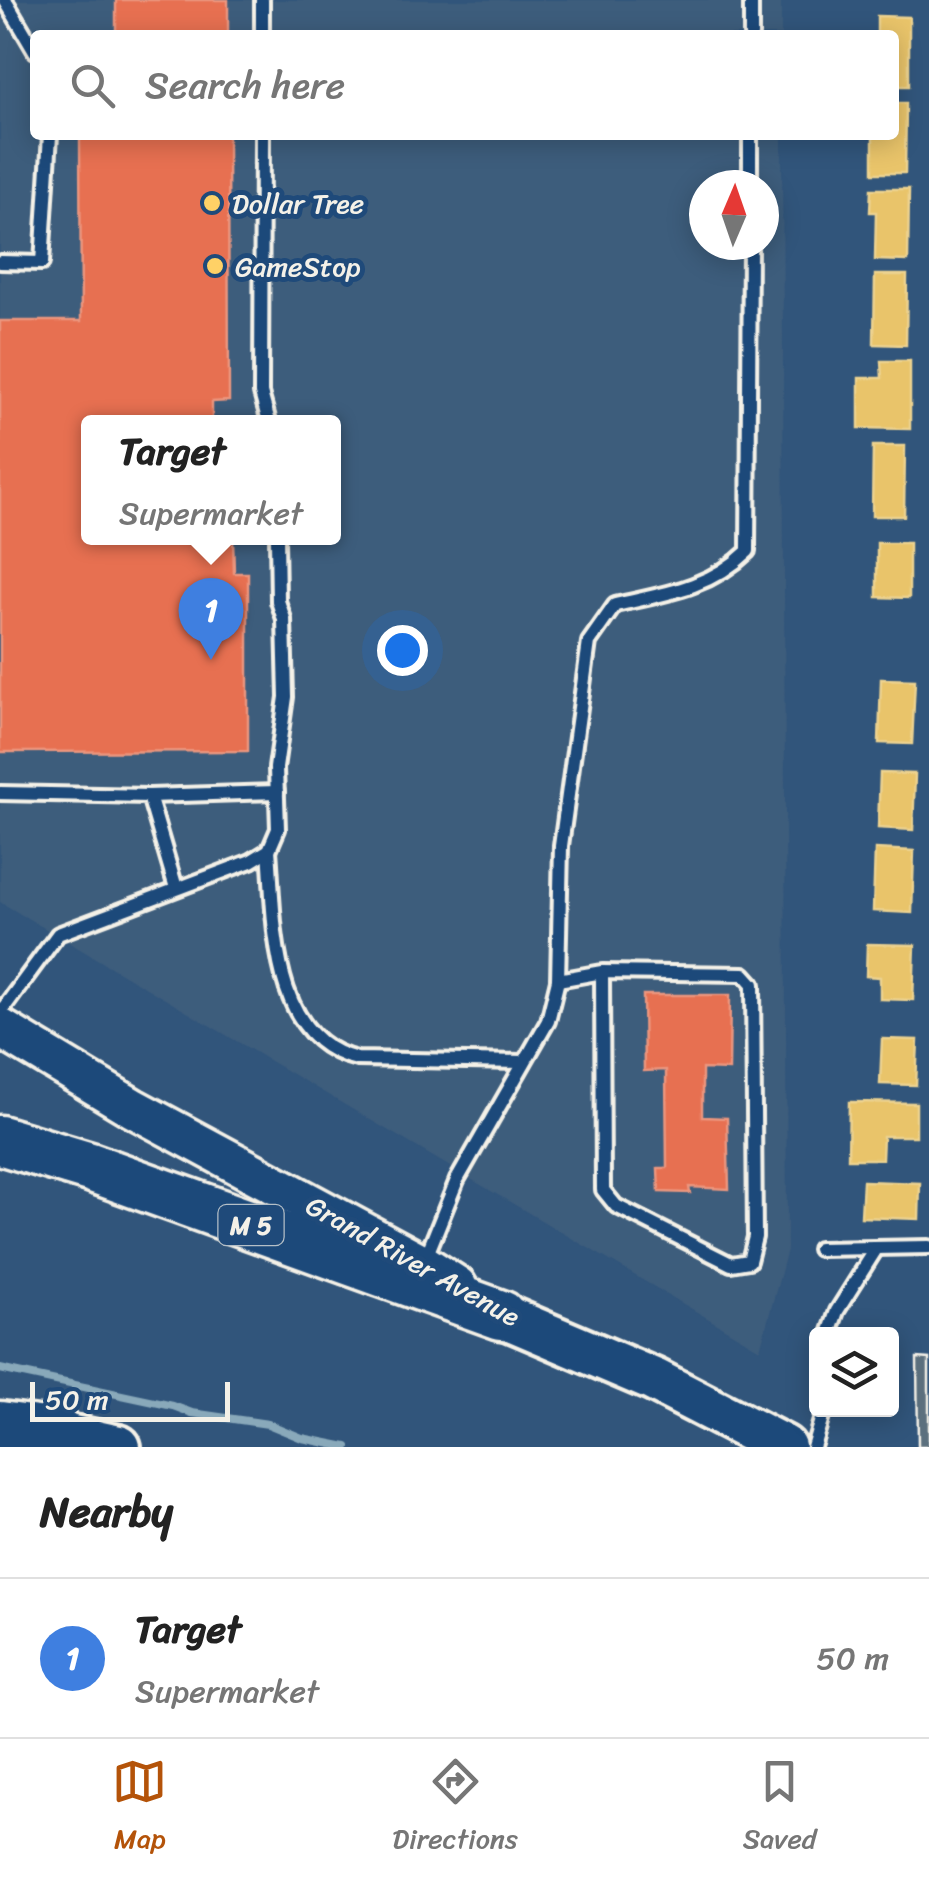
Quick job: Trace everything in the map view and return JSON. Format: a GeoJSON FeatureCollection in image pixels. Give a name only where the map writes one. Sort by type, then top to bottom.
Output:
{"type":"FeatureCollection","features":[{"type":"Feature","properties":{"kind":"highway","name":"M 5"},"geometry":{"type":"LineString","coordinates":[[0,1140],[109,1174],[501,1315]]}},
{"type":"Feature","properties":{"kind":"highway","name":"Grand River Avenue"},"geometry":{"type":"LineString","coordinates":[[501,1315],[654,1380],[784,1447]]}},
{"type":"Feature","properties":{"kind":"highway"},"geometry":{"type":"LineString","coordinates":[[0,1426],[119,1447]]}},
{"type":"Feature","properties":{"kind":"main road","name":"Grand River Avenue"},"geometry":{"type":"LineString","coordinates":[[0,1028],[133,1108],[424,1264],[501,1315]]}},
{"type":"Feature","properties":{"kind":"main road"},"geometry":{"type":"LineString","coordinates":[[0,1418],[59,1434]]}},
{"type":"Feature","properties":{"kind":"lane"},"geometry":{"type":"LineString","coordinates":[[4,0],[30,43]]}},
{"type":"Feature","properties":{"kind":"lane"},"geometry":{"type":"LineString","coordinates":[[262,0],[262,30]]}},
{"type":"Feature","properties":{"kind":"lane"},"geometry":{"type":"LineString","coordinates":[[750,0],[751,30]]}},
{"type":"Feature","properties":{"kind":"lane"},"geometry":{"type":"LineString","coordinates":[[0,262],[42,263],[50,140]]}},
{"type":"Feature","properties":{"kind":"lane"},"geometry":{"type":"LineString","coordinates":[[262,140],[261,393],[266,415]]}},
{"type":"Feature","properties":{"kind":"lane"},"geometry":{"type":"LineString","coordinates":[[750,140],[750,170]]}},
{"type":"Feature","properties":{"kind":"lane"},"geometry":{"type":"LineString","coordinates":[[424,1264],[457,1180],[548,1021],[558,980],[561,846],[588,642],[615,605],[690,589],[728,571],[748,552],[750,260]]}},
{"type":"Feature","properties":{"kind":"lane"},"geometry":{"type":"LineString","coordinates":[[277,545],[286,697],[276,768],[278,829],[269,850],[279,972],[301,1021],[338,1055],[357,1059],[524,1062]]}},
{"type":"Feature","properties":{"kind":"lane"},"geometry":{"type":"LineString","coordinates":[[0,793],[150,796],[277,792]]}},
{"type":"Feature","properties":{"kind":"lane"},"geometry":{"type":"LineString","coordinates":[[150,796],[176,888]]}},
{"type":"Feature","properties":{"kind":"lane"},"geometry":{"type":"LineString","coordinates":[[0,1014],[58,934],[250,862],[269,850]]}},
{"type":"Feature","properties":{"kind":"lane"},"geometry":{"type":"LineString","coordinates":[[558,980],[602,972],[744,974],[753,984],[756,1237],[749,1261],[731,1264],[616,1206],[603,1190],[602,972]]}},
{"type":"Feature","properties":{"kind":"lane"},"geometry":{"type":"LineString","coordinates":[[820,1249],[929,1247]]}},
{"type":"Feature","properties":{"kind":"lane"},"geometry":{"type":"LineString","coordinates":[[832,1327],[876,1248]]}},
{"type":"Feature","properties":{"kind":"lane"},"geometry":{"type":"LineString","coordinates":[[813,1447],[822,1417]]}},
{"type":"Feature","properties":{"kind":"shaded area"},"geometry":{"type":"Polygon","coordinates":[[[0,0],[781,0],[781,30],[30,30],[30,140],[782,140],[787,1250],[760,1349],[0,902],[0,0]]]}},
{"type":"Feature","properties":{"kind":"building: Homes"},"geometry":{"type":"Polygon","coordinates":[[[877,16],[909,17],[909,86],[899,86],[899,30],[877,30],[877,16]]]}},
{"type":"Feature","properties":{"kind":"building: Homes"},"geometry":{"type":"Polygon","coordinates":[[[899,103],[906,103],[905,173],[873,173],[873,140],[899,140],[899,103]]]}},
{"type":"Feature","properties":{"kind":"building: Homes"},"geometry":{"type":"Polygon","coordinates":[[[871,189],[909,189],[908,261],[875,260],[876,212],[870,212],[871,189]]]}},
{"type":"Feature","properties":{"kind":"building: Homes"},"geometry":{"type":"Polygon","coordinates":[[[875,275],[907,275],[906,345],[874,344],[875,275]]]}},
{"type":"Feature","properties":{"kind":"building: Homes"},"geometry":{"type":"Polygon","coordinates":[[[881,361],[910,361],[910,429],[859,428],[859,378],[882,378],[881,361]]]}},
{"type":"Feature","properties":{"kind":"building: Homes"},"geometry":{"type":"Polygon","coordinates":[[[873,446],[905,446],[904,516],[872,516],[873,446]]]}},
{"type":"Feature","properties":{"kind":"building: Homes"},"geometry":{"type":"Polygon","coordinates":[[[877,543],[909,543],[909,598],[877,597],[877,543]]]}},
{"type":"Feature","properties":{"kind":"building: Homes"},"geometry":{"type":"Polygon","coordinates":[[[881,679],[915,680],[912,744],[879,743],[881,679]]]}},
{"type":"Feature","properties":{"kind":"building: Homes"},"geometry":{"type":"Polygon","coordinates":[[[880,773],[915,774],[913,830],[878,828],[880,773]]]}},
{"type":"Feature","properties":{"kind":"building: Homes"},"geometry":{"type":"Polygon","coordinates":[[[875,849],[914,851],[912,913],[873,911],[875,849]]]}},
{"type":"Feature","properties":{"kind":"building: Homes"},"geometry":{"type":"Polygon","coordinates":[[[867,944],[915,945],[913,1000],[880,999],[880,977],[866,976],[867,944]]]}},
{"type":"Feature","properties":{"kind":"building: Homes"},"geometry":{"type":"Polygon","coordinates":[[[882,1039],[918,1040],[916,1085],[880,1084],[882,1039]]]}},
{"type":"Feature","properties":{"kind":"building: Homes"},"geometry":{"type":"Polygon","coordinates":[[[849,1102],[916,1103],[916,1136],[883,1136],[882,1159],[848,1159],[849,1102]]]}},
{"type":"Feature","properties":{"kind":"building: Homes"},"geometry":{"type":"Polygon","coordinates":[[[863,1181],[920,1183],[919,1219],[861,1217],[863,1181]]]}},
{"type":"Feature","properties":{"kind":"building: Shops"},"geometry":{"type":"Polygon","coordinates":[[[116,0],[228,0],[228,30],[116,30],[116,0]]]}},
{"type":"Feature","properties":{"kind":"building: Shops"},"geometry":{"type":"Polygon","coordinates":[[[80,140],[228,140],[229,401],[212,402],[212,415],[81,415],[81,545],[233,545],[234,573],[248,573],[248,751],[0,752],[0,321],[81,321],[80,140]]]}},
{"type":"Feature","properties":{"kind":"building: Shops"},"geometry":{"type":"Polygon","coordinates":[[[643,995],[730,995],[729,1070],[702,1069],[702,1117],[727,1118],[729,1189],[689,1187],[690,1193],[659,1192],[658,1168],[667,1168],[666,1070],[644,1071],[643,995]]]}},
{"type":"Feature","properties":{"kind":"building: Other"},"geometry":{"type":"Polygon","coordinates":[[[917,1358],[929,1359],[929,1447],[918,1447],[917,1358]]]}},
{"type":"Feature","properties":{"kind":"waterway"},"geometry":{"type":"LineString","coordinates":[[0,1369],[192,1413],[268,1424],[302,1438],[347,1447]]}},
{"type":"Feature","properties":{"kind":"place","name":"Dollar Tree"},"geometry":{"type":"Point","coordinates":[212,203]}},
{"type":"Feature","properties":{"kind":"place","name":"GameStop"},"geometry":{"type":"Point","coordinates":[215,266]}},
{"type":"Feature","properties":{"kind":"place","name":"Target"},"geometry":{"type":"Point","coordinates":[211,660]}}]}
